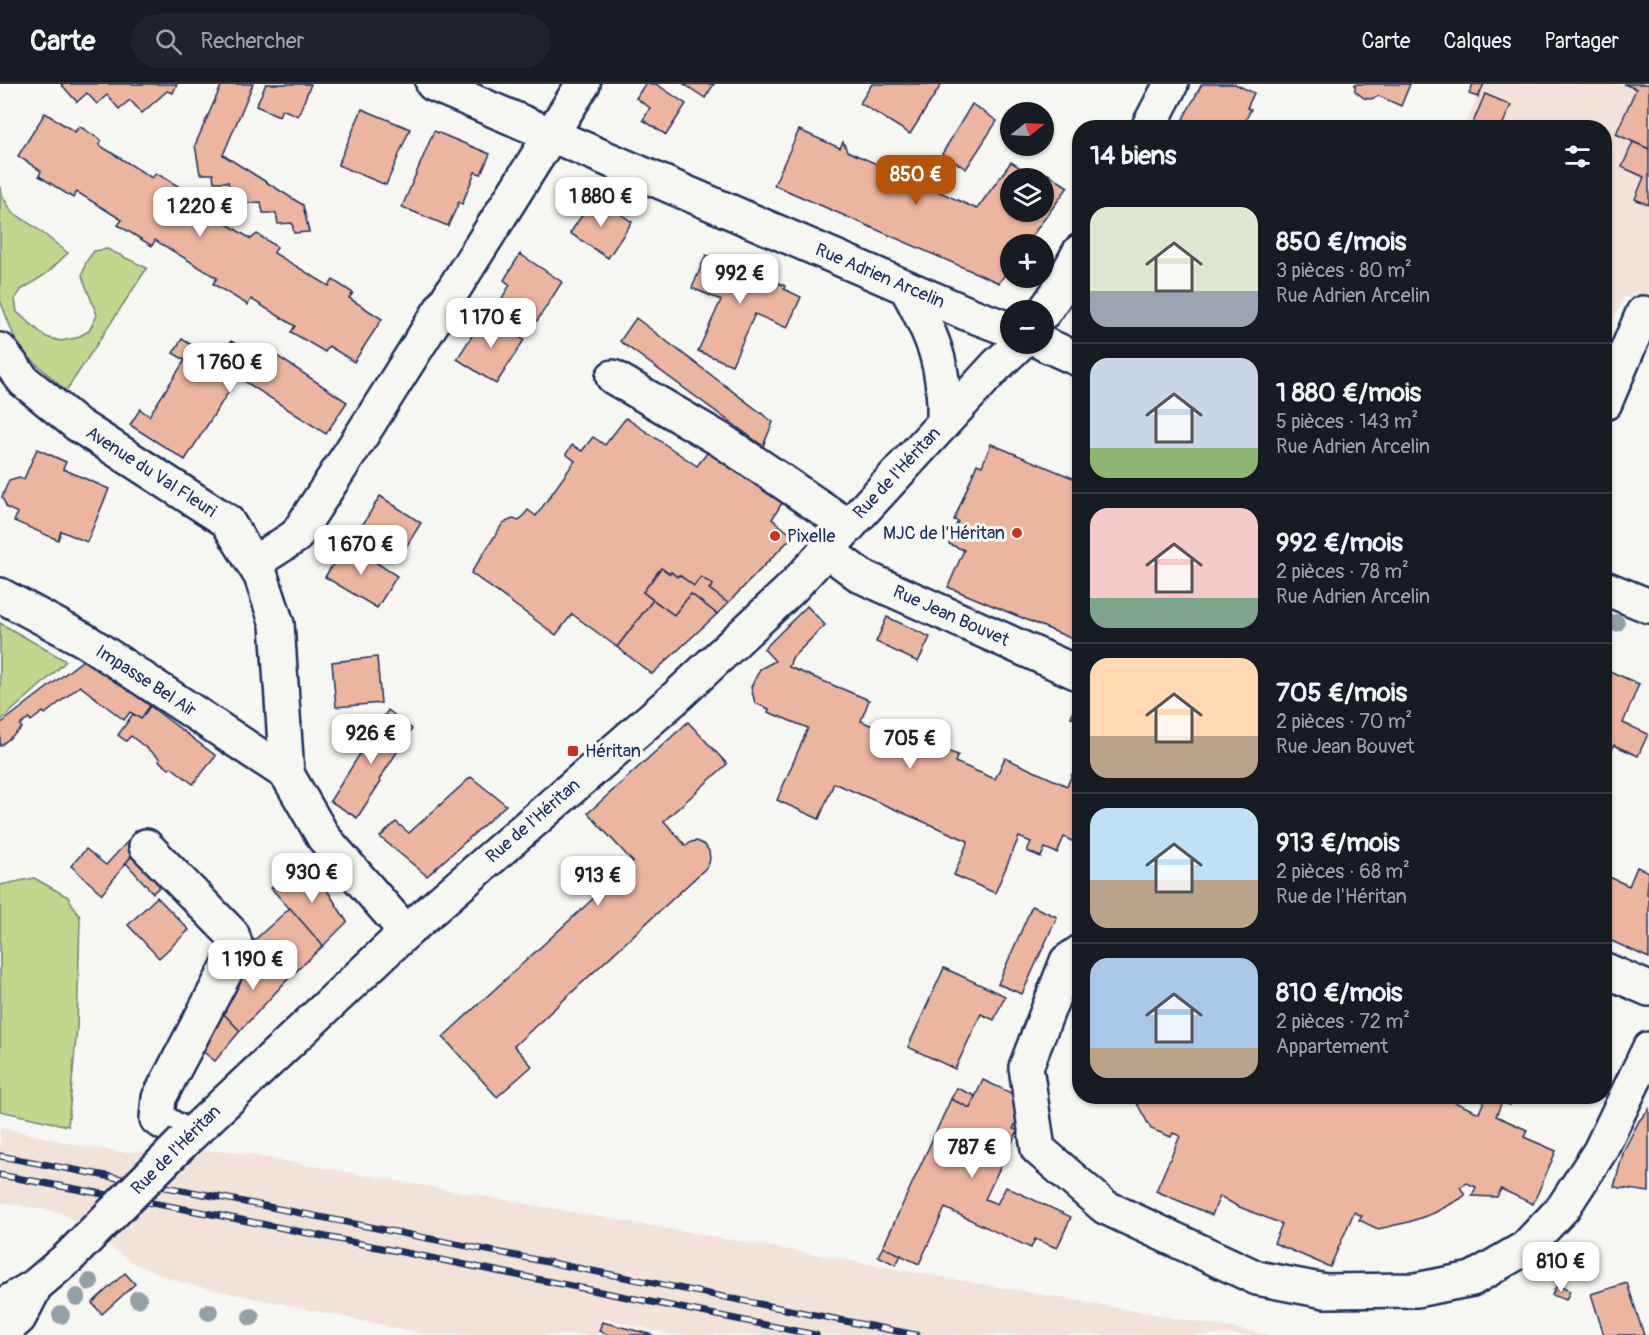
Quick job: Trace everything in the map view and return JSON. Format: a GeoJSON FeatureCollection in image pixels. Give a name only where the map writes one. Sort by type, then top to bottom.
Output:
{"type":"FeatureCollection","features":[{"type":"Feature","properties":{"kind":"street","name":"Rue Adrien Arcelin"},"geometry":{"type":"LineString","coordinates":[[433,84],[1000,325]]}},
{"type":"Feature","properties":{"kind":"street"},"geometry":{"type":"LineString","coordinates":[[254,563],[296,536],[348,458],[583,84]]}},
{"type":"Feature","properties":{"kind":"street"},"geometry":{"type":"LineString","coordinates":[[1152,120],[1171,84]]}},
{"type":"Feature","properties":{"kind":"street"},"geometry":{"type":"LineString","coordinates":[[1052,300],[1072,266]]}},
{"type":"Feature","properties":{"kind":"street"},"geometry":{"type":"LineString","coordinates":[[906,287],[924,320],[938,354],[945,393],[944,422]]}},
{"type":"Feature","properties":{"kind":"street"},"geometry":{"type":"LineString","coordinates":[[1612,386],[1643,313]]}},
{"type":"Feature","properties":{"kind":"street"},"geometry":{"type":"LineString","coordinates":[[1054,348],[1072,356]]}},
{"type":"Feature","properties":{"kind":"street","name":"Avenue du Val Fleuri"},"geometry":{"type":"LineString","coordinates":[[0,350],[24,381],[78,425],[227,521],[261,576],[277,624],[287,774],[324,838],[406,932]]}},
{"type":"Feature","properties":{"kind":"street","name":"Rue de l'Héritan"},"geometry":{"type":"LineString","coordinates":[[0,1307],[35,1286],[69,1257],[186,1139],[406,932],[675,698],[791,589],[1009,354]]}},
{"type":"Feature","properties":{"kind":"street","name":"Rue Jean Bouvet"},"geometry":{"type":"LineString","coordinates":[[613,377],[721,440],[837,538],[861,576],[1072,670]]}},
{"type":"Feature","properties":{"kind":"street"},"geometry":{"type":"LineString","coordinates":[[1612,591],[1649,606]]}},
{"type":"Feature","properties":{"kind":"street","name":"Impasse Bel Air"},"geometry":{"type":"LineString","coordinates":[[0,595],[86,641],[287,774]]}},
{"type":"Feature","properties":{"kind":"street"},"geometry":{"type":"LineString","coordinates":[[146,846],[232,934],[237,950],[159,1098],[157,1119],[186,1139]]}},
{"type":"Feature","properties":{"kind":"street"},"geometry":{"type":"LineString","coordinates":[[1072,958],[1067,961],[1026,1067],[1038,1149],[1105,1207],[1257,1278],[1325,1291],[1416,1290],[1472,1279],[1526,1248],[1563,1208],[1600,1151],[1649,1049]]}},
{"type":"Feature","properties":{"kind":"street"},"geometry":{"type":"LineString","coordinates":[[1612,973],[1649,989]]}},
{"type":"Feature","properties":{"kind":"street","name":"Rue de l'Héritan"},"geometry":{"type":"LineString","coordinates":[[0,1334],[18,1318],[35,1286]]}},
{"type":"Feature","properties":{"kind":"shaded area"},"geometry":{"type":"Polygon","coordinates":[[[1483,84],[1649,84],[1649,307],[1624,296],[1612,322],[1612,120],[1467,120],[1483,84]]]}},
{"type":"Feature","properties":{"kind":"shaded area"},"geometry":{"type":"Polygon","coordinates":[[[0,1127],[90,1148],[124,1152],[227,1151],[1271,1335],[672,1335],[604,1318],[597,1335],[430,1335],[182,1283],[133,1263],[62,1213],[0,1202],[0,1127]]]}},
{"type":"Feature","properties":{"kind":"green space"},"geometry":{"type":"Polygon","coordinates":[[[0,187],[12,212],[68,253],[46,274],[21,290],[15,299],[17,312],[46,337],[61,341],[76,338],[89,331],[97,315],[82,276],[86,262],[94,251],[107,249],[147,268],[66,391],[18,347],[0,300],[0,187]]]}},
{"type":"Feature","properties":{"kind":"green space"},"geometry":{"type":"Polygon","coordinates":[[[0,623],[66,661],[0,721],[0,623]]]}},
{"type":"Feature","properties":{"kind":"green space"},"geometry":{"type":"Polygon","coordinates":[[[34,878],[68,897],[80,917],[77,1027],[68,1126],[0,1111],[0,885],[34,878]]]}},
{"type":"Feature","properties":{"kind":"building"},"geometry":{"type":"Polygon","coordinates":[[[61,84],[177,84],[173,93],[167,91],[142,113],[130,100],[119,109],[107,95],[97,104],[87,93],[77,102],[61,84]]]}},
{"type":"Feature","properties":{"kind":"building"},"geometry":{"type":"Polygon","coordinates":[[[222,84],[253,84],[223,155],[303,205],[309,232],[294,233],[292,223],[278,224],[276,213],[263,213],[261,202],[246,203],[244,193],[231,194],[228,182],[214,182],[213,174],[200,174],[195,145],[222,84]]]}},
{"type":"Feature","properties":{"kind":"building"},"geometry":{"type":"Polygon","coordinates":[[[266,84],[311,84],[298,116],[282,109],[279,116],[256,106],[266,84]]]}},
{"type":"Feature","properties":{"kind":"building"},"geometry":{"type":"Polygon","coordinates":[[[645,84],[656,84],[686,104],[666,135],[643,120],[650,108],[636,98],[645,84]]]}},
{"type":"Feature","properties":{"kind":"building"},"geometry":{"type":"Polygon","coordinates":[[[684,84],[714,84],[705,98],[684,84]]]}},
{"type":"Feature","properties":{"kind":"building"},"geometry":{"type":"Polygon","coordinates":[[[872,84],[941,85],[910,134],[860,103],[872,84]]]}},
{"type":"Feature","properties":{"kind":"building"},"geometry":{"type":"Polygon","coordinates":[[[1202,84],[1235,84],[1254,93],[1247,108],[1251,109],[1246,120],[1183,119],[1202,84]]]}},
{"type":"Feature","properties":{"kind":"building"},"geometry":{"type":"Polygon","coordinates":[[[1355,84],[1410,84],[1401,106],[1379,96],[1371,99],[1364,98],[1355,91],[1355,84]]]}},
{"type":"Feature","properties":{"kind":"building"},"geometry":{"type":"Polygon","coordinates":[[[1473,84],[1484,84],[1478,97],[1469,94],[1473,84]]]}},
{"type":"Feature","properties":{"kind":"building"},"geometry":{"type":"Polygon","coordinates":[[[1624,84],[1649,84],[1649,149],[1616,134],[1636,89],[1624,84]]]}},
{"type":"Feature","properties":{"kind":"building"},"geometry":{"type":"Polygon","coordinates":[[[1485,94],[1511,105],[1504,120],[1474,120],[1485,94]]]}},
{"type":"Feature","properties":{"kind":"building"},"geometry":{"type":"Polygon","coordinates":[[[972,104],[997,121],[966,169],[942,154],[972,104]]]}},
{"type":"Feature","properties":{"kind":"building"},"geometry":{"type":"Polygon","coordinates":[[[362,109],[410,129],[386,185],[338,165],[362,109]]]}},
{"type":"Feature","properties":{"kind":"building"},"geometry":{"type":"Polygon","coordinates":[[[45,113],[75,132],[79,126],[101,140],[99,145],[152,178],[156,173],[178,186],[174,191],[251,239],[257,234],[277,247],[274,253],[329,286],[333,280],[353,293],[349,298],[382,319],[354,362],[329,346],[325,352],[291,332],[295,326],[251,299],[248,305],[213,284],[217,278],[155,240],[152,246],[118,225],[122,220],[77,192],[73,198],[39,176],[41,171],[18,156],[45,113]]]}},
{"type":"Feature","properties":{"kind":"building"},"geometry":{"type":"Polygon","coordinates":[[[799,130],[840,148],[843,142],[847,151],[915,181],[918,175],[922,184],[977,209],[1000,177],[1000,222],[1042,222],[1033,234],[1000,234],[999,283],[774,185],[799,130]]]}},
{"type":"Feature","properties":{"kind":"building"},"geometry":{"type":"Polygon","coordinates":[[[434,131],[490,154],[481,174],[475,172],[462,204],[459,202],[448,226],[402,207],[434,131]]]}},
{"type":"Feature","properties":{"kind":"building"},"geometry":{"type":"Polygon","coordinates":[[[1633,142],[1649,149],[1649,205],[1635,199],[1644,177],[1622,167],[1633,142]]]}},
{"type":"Feature","properties":{"kind":"building"},"geometry":{"type":"Polygon","coordinates":[[[1011,162],[1021,168],[1007,168],[1011,162]]]}},
{"type":"Feature","properties":{"kind":"building"},"geometry":{"type":"Polygon","coordinates":[[[1054,178],[1068,187],[1054,206],[1054,178]]]}},
{"type":"Feature","properties":{"kind":"building"},"geometry":{"type":"Polygon","coordinates":[[[600,200],[632,222],[608,258],[570,233],[587,208],[592,211],[600,200]]]}},
{"type":"Feature","properties":{"kind":"building"},"geometry":{"type":"Polygon","coordinates":[[[520,254],[562,282],[537,321],[502,298],[510,285],[504,280],[520,254]]]}},
{"type":"Feature","properties":{"kind":"building"},"geometry":{"type":"Polygon","coordinates":[[[706,255],[723,262],[724,259],[785,286],[784,289],[801,297],[787,328],[755,314],[732,365],[698,351],[721,300],[692,288],[706,255]]]}},
{"type":"Feature","properties":{"kind":"building"},"geometry":{"type":"Polygon","coordinates":[[[486,314],[524,340],[496,384],[457,359],[486,314]]]}},
{"type":"Feature","properties":{"kind":"building"},"geometry":{"type":"Polygon","coordinates":[[[636,318],[773,422],[763,446],[620,341],[636,318]]]}},
{"type":"Feature","properties":{"kind":"building"},"geometry":{"type":"Polygon","coordinates":[[[182,339],[210,357],[216,349],[223,353],[231,341],[261,359],[268,350],[347,402],[326,434],[238,377],[185,460],[130,425],[140,409],[149,416],[185,360],[173,353],[182,339]]]}},
{"type":"Feature","properties":{"kind":"building"},"geometry":{"type":"Polygon","coordinates":[[[626,418],[697,466],[712,447],[784,500],[772,519],[793,536],[728,603],[709,589],[713,585],[701,577],[694,586],[679,575],[677,577],[661,568],[643,592],[653,600],[617,647],[572,614],[556,635],[471,573],[503,523],[513,519],[519,521],[528,510],[536,516],[575,461],[566,454],[572,445],[582,451],[593,437],[605,445],[626,418]]]}},
{"type":"Feature","properties":{"kind":"building","name":"MJC de l'Héritan"},"geometry":{"type":"Polygon","coordinates":[[[991,444],[1072,478],[1072,639],[948,587],[964,550],[949,544],[958,521],[954,520],[977,464],[982,466],[991,444]]]}},
{"type":"Feature","properties":{"kind":"building"},"geometry":{"type":"Polygon","coordinates":[[[37,449],[66,462],[63,469],[109,489],[87,542],[61,531],[58,540],[14,521],[18,513],[7,508],[2,497],[9,480],[19,477],[24,479],[37,449]]]}},
{"type":"Feature","properties":{"kind":"building"},"geometry":{"type":"Polygon","coordinates":[[[380,496],[421,523],[401,555],[360,529],[380,496]]]}},
{"type":"Feature","properties":{"kind":"building"},"geometry":{"type":"Polygon","coordinates":[[[346,543],[397,576],[377,608],[325,577],[346,543]]]}},
{"type":"Feature","properties":{"kind":"building"},"geometry":{"type":"Polygon","coordinates":[[[661,568],[677,577],[679,575],[694,586],[701,577],[713,585],[709,589],[728,603],[717,614],[691,594],[674,615],[643,592],[661,568]]]}},
{"type":"Feature","properties":{"kind":"building"},"geometry":{"type":"Polygon","coordinates":[[[691,594],[717,614],[652,674],[617,647],[653,600],[674,615],[691,594]]]}},
{"type":"Feature","properties":{"kind":"building"},"geometry":{"type":"Polygon","coordinates":[[[807,606],[825,625],[792,658],[789,667],[869,700],[861,721],[900,738],[903,732],[914,737],[928,731],[940,736],[944,750],[958,755],[955,762],[995,779],[1005,758],[1067,786],[1072,775],[1072,841],[1064,837],[1057,853],[1045,848],[1041,857],[1027,851],[1031,842],[1019,837],[995,893],[954,875],[968,841],[834,783],[819,819],[777,800],[808,728],[768,712],[769,709],[755,703],[751,687],[760,669],[775,661],[764,649],[807,606]]]}},
{"type":"Feature","properties":{"kind":"building"},"geometry":{"type":"Polygon","coordinates":[[[887,617],[930,637],[918,662],[876,642],[887,617]]]}},
{"type":"Feature","properties":{"kind":"building"},"geometry":{"type":"Polygon","coordinates":[[[377,657],[381,703],[336,707],[332,662],[377,657]]]}},
{"type":"Feature","properties":{"kind":"building"},"geometry":{"type":"Polygon","coordinates":[[[86,658],[150,706],[141,719],[130,712],[124,720],[80,686],[45,714],[43,712],[31,721],[29,718],[20,725],[22,728],[0,746],[0,724],[86,658]]]}},
{"type":"Feature","properties":{"kind":"building"},"geometry":{"type":"Polygon","coordinates":[[[1612,672],[1639,684],[1623,723],[1648,734],[1638,756],[1614,745],[1612,750],[1612,672]]]}},
{"type":"Feature","properties":{"kind":"building"},"geometry":{"type":"Polygon","coordinates":[[[150,706],[216,756],[193,784],[171,767],[169,769],[131,736],[126,741],[118,735],[133,714],[141,719],[150,706]]]}},
{"type":"Feature","properties":{"kind":"building"},"geometry":{"type":"Polygon","coordinates":[[[388,710],[412,729],[357,818],[330,801],[388,710]]]}},
{"type":"Feature","properties":{"kind":"building"},"geometry":{"type":"Polygon","coordinates":[[[688,722],[727,764],[664,821],[686,846],[697,841],[705,845],[709,851],[708,866],[514,1046],[532,1066],[497,1097],[443,1037],[633,862],[588,813],[688,722]]]}},
{"type":"Feature","properties":{"kind":"building"},"geometry":{"type":"Polygon","coordinates":[[[471,777],[506,805],[427,876],[380,837],[396,822],[409,833],[471,777]]]}},
{"type":"Feature","properties":{"kind":"building"},"geometry":{"type":"Polygon","coordinates":[[[128,841],[136,850],[102,894],[71,866],[86,849],[106,865],[128,841]]]}},
{"type":"Feature","properties":{"kind":"building"},"geometry":{"type":"Polygon","coordinates":[[[136,850],[169,878],[153,893],[126,863],[136,850]]]}},
{"type":"Feature","properties":{"kind":"building"},"geometry":{"type":"Polygon","coordinates":[[[312,866],[347,922],[323,946],[271,888],[312,866]]]}},
{"type":"Feature","properties":{"kind":"building"},"geometry":{"type":"Polygon","coordinates":[[[1637,867],[1649,872],[1647,894],[1649,895],[1649,958],[1612,941],[1612,878],[1629,886],[1637,867]]]}},
{"type":"Feature","properties":{"kind":"building"},"geometry":{"type":"Polygon","coordinates":[[[157,897],[189,930],[159,958],[128,925],[157,897]]]}},
{"type":"Feature","properties":{"kind":"building"},"geometry":{"type":"Polygon","coordinates":[[[1032,906],[1057,917],[1022,994],[998,984],[1032,906]]]}},
{"type":"Feature","properties":{"kind":"building"},"geometry":{"type":"Polygon","coordinates":[[[290,908],[323,946],[288,979],[265,951],[261,956],[249,945],[290,908]]]}},
{"type":"Feature","properties":{"kind":"building"},"geometry":{"type":"Polygon","coordinates":[[[265,951],[288,979],[240,1031],[221,1011],[230,988],[265,951]]]}},
{"type":"Feature","properties":{"kind":"building"},"geometry":{"type":"Polygon","coordinates":[[[944,968],[1005,996],[994,1020],[981,1014],[955,1069],[908,1047],[944,968]]]}},
{"type":"Feature","properties":{"kind":"building"},"geometry":{"type":"Polygon","coordinates":[[[221,1011],[240,1031],[215,1061],[196,1046],[221,1011]]]}},
{"type":"Feature","properties":{"kind":"building"},"geometry":{"type":"Polygon","coordinates":[[[983,1080],[1026,1100],[1013,1129],[1018,1130],[985,1199],[997,1204],[1006,1187],[1071,1217],[1057,1248],[1035,1239],[1031,1248],[945,1208],[919,1264],[883,1247],[951,1099],[970,1108],[983,1080]]]}},
{"type":"Feature","properties":{"kind":"building"},"geometry":{"type":"Polygon","coordinates":[[[957,1088],[975,1096],[970,1108],[951,1099],[957,1088]]]}},
{"type":"Feature","properties":{"kind":"building"},"geometry":{"type":"Polygon","coordinates":[[[1137,1104],[1459,1104],[1479,1113],[1483,1104],[1501,1104],[1496,1116],[1527,1130],[1524,1137],[1556,1151],[1533,1204],[1501,1189],[1497,1197],[1472,1196],[1476,1187],[1467,1183],[1460,1187],[1465,1195],[1460,1199],[1434,1213],[1409,1222],[1378,1229],[1359,1220],[1362,1216],[1354,1212],[1330,1267],[1274,1243],[1282,1224],[1237,1206],[1220,1196],[1212,1215],[1156,1191],[1180,1136],[1173,1133],[1171,1137],[1151,1129],[1137,1104]]]}},
{"type":"Feature","properties":{"kind":"building"},"geometry":{"type":"Polygon","coordinates":[[[1649,1109],[1649,1192],[1614,1187],[1624,1150],[1639,1121],[1649,1109]]]}},
{"type":"Feature","properties":{"kind":"building"},"geometry":{"type":"Polygon","coordinates":[[[883,1247],[901,1255],[896,1265],[878,1256],[883,1247]]]}},
{"type":"Feature","properties":{"kind":"building"},"geometry":{"type":"Polygon","coordinates":[[[125,1273],[135,1284],[102,1314],[92,1303],[125,1273]]]}},
{"type":"Feature","properties":{"kind":"building"},"geometry":{"type":"Polygon","coordinates":[[[1627,1283],[1644,1335],[1604,1335],[1591,1294],[1627,1283]]]}},
{"type":"Feature","properties":{"kind":"building"},"geometry":{"type":"Polygon","coordinates":[[[1557,1285],[1570,1291],[1566,1300],[1552,1295],[1557,1285]]]}},
{"type":"Feature","properties":{"kind":"building"},"geometry":{"type":"Polygon","coordinates":[[[602,1322],[653,1335],[608,1335],[599,1331],[602,1322]]]}},
{"type":"Feature","properties":{"kind":"railway"},"geometry":{"type":"LineString","coordinates":[[0,1156],[916,1335]]}},
{"type":"Feature","properties":{"kind":"railway"},"geometry":{"type":"LineString","coordinates":[[0,1175],[217,1215],[816,1335]]}},
{"type":"Feature","properties":{"kind":"place","name":"MJC de l'Héritan"},"geometry":{"type":"Point","coordinates":[1017,533]}},
{"type":"Feature","properties":{"kind":"place","name":"Pixelle"},"geometry":{"type":"Point","coordinates":[775,536]}},
{"type":"Feature","properties":{"kind":"place","name":"Héritan"},"geometry":{"type":"Point","coordinates":[573,751]}}]}
